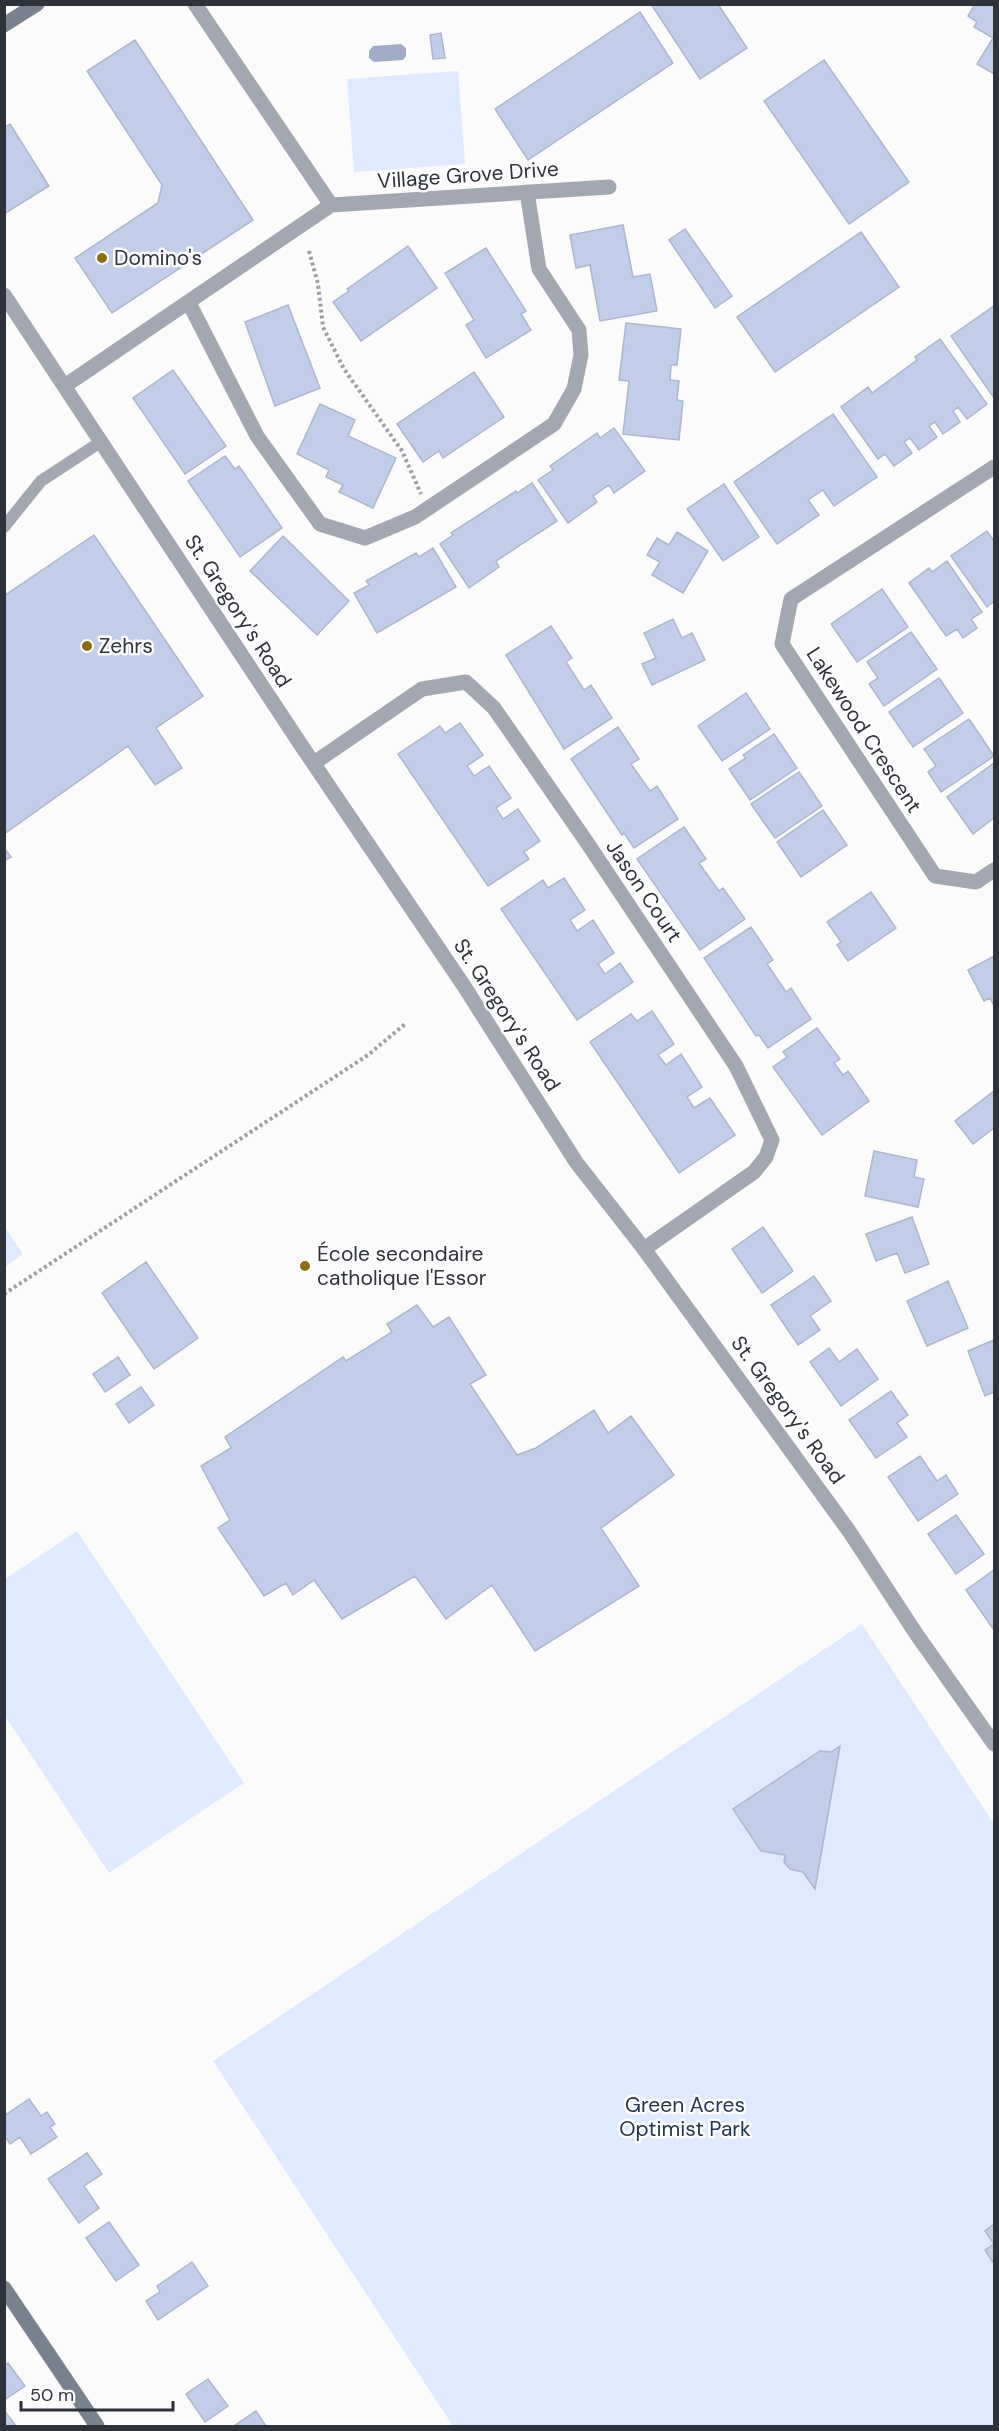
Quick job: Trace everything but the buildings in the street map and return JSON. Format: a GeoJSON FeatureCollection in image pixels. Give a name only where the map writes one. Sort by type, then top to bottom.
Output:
{"type":"FeatureCollection","features":[{"type":"Feature","properties":{"kind":"main road"},"geometry":{"type":"LineString","coordinates":[[4,25],[37,4]]}},
{"type":"Feature","properties":{"kind":"main road"},"geometry":{"type":"LineString","coordinates":[[4,2288],[97,2427]]}},
{"type":"Feature","properties":{"kind":"street"},"geometry":{"type":"LineString","coordinates":[[66,385],[114,350],[189,303],[331,205],[195,4]]}},
{"type":"Feature","properties":{"kind":"street","name":"Village Grove Drive"},"geometry":{"type":"LineString","coordinates":[[331,205],[609,187]]}},
{"type":"Feature","properties":{"kind":"street"},"geometry":{"type":"LineString","coordinates":[[189,303],[257,436],[320,524],[365,538],[415,517],[554,424],[574,389],[581,355],[579,330],[539,269],[527,192]]}},
{"type":"Feature","properties":{"kind":"street","name":"St. Gregory's Road"},"geometry":{"type":"LineString","coordinates":[[4,295],[464,986],[576,1162],[644,1249],[849,1531],[916,1635],[994,1744]]}},
{"type":"Feature","properties":{"kind":"street","name":"Lakewood Crescent"},"geometry":{"type":"LineString","coordinates":[[994,467],[791,599],[782,644],[935,876],[976,882],[994,870]]}},
{"type":"Feature","properties":{"kind":"street","name":"Jason Court"},"geometry":{"type":"LineString","coordinates":[[314,763],[422,688],[466,682],[494,708],[586,841],[736,1066],[772,1140],[766,1157],[754,1172],[644,1249]]}},
{"type":"Feature","properties":{"kind":"lane"},"geometry":{"type":"LineString","coordinates":[[4,527],[41,481],[102,441]]}},
{"type":"Feature","properties":{"kind":"path"},"geometry":{"type":"LineString","coordinates":[[309,251],[318,284],[323,327],[344,369],[402,451],[428,508]]}},
{"type":"Feature","properties":{"kind":"path"},"geometry":{"type":"LineString","coordinates":[[4,1294],[368,1055],[405,1024]]}},
{"type":"Feature","properties":{"kind":"green space"},"geometry":{"type":"Polygon","coordinates":[[[458,71],[465,164],[354,172],[347,79],[458,71]]]}},
{"type":"Feature","properties":{"kind":"green space"},"geometry":{"type":"Polygon","coordinates":[[[4,1226],[23,1254],[5,1267],[4,1267],[4,1226]]]}},
{"type":"Feature","properties":{"kind":"green space"},"geometry":{"type":"Polygon","coordinates":[[[77,1531],[244,1783],[109,1873],[5,1716],[5,1579],[77,1531]]]}},
{"type":"Feature","properties":{"kind":"green space","name":"Green Acres Optimist Park"},"geometry":{"type":"Polygon","coordinates":[[[862,1624],[994,1824],[994,2426],[453,2426],[213,2061],[862,1624]]]}},
{"type":"Feature","properties":{"kind":"shaded area"},"geometry":{"type":"Polygon","coordinates":[[[401,44],[406,48],[406,56],[403,60],[374,62],[369,58],[369,51],[373,46],[401,44]]]}},
{"type":"Feature","properties":{"kind":"place","name":"Domino's"},"geometry":{"type":"Point","coordinates":[102,258]}},
{"type":"Feature","properties":{"kind":"place","name":"Zehrs"},"geometry":{"type":"Point","coordinates":[87,646]}},
{"type":"Feature","properties":{"kind":"place","name":"École secondaire catholique l'Essor"},"geometry":{"type":"Point","coordinates":[305,1266]}}]}
